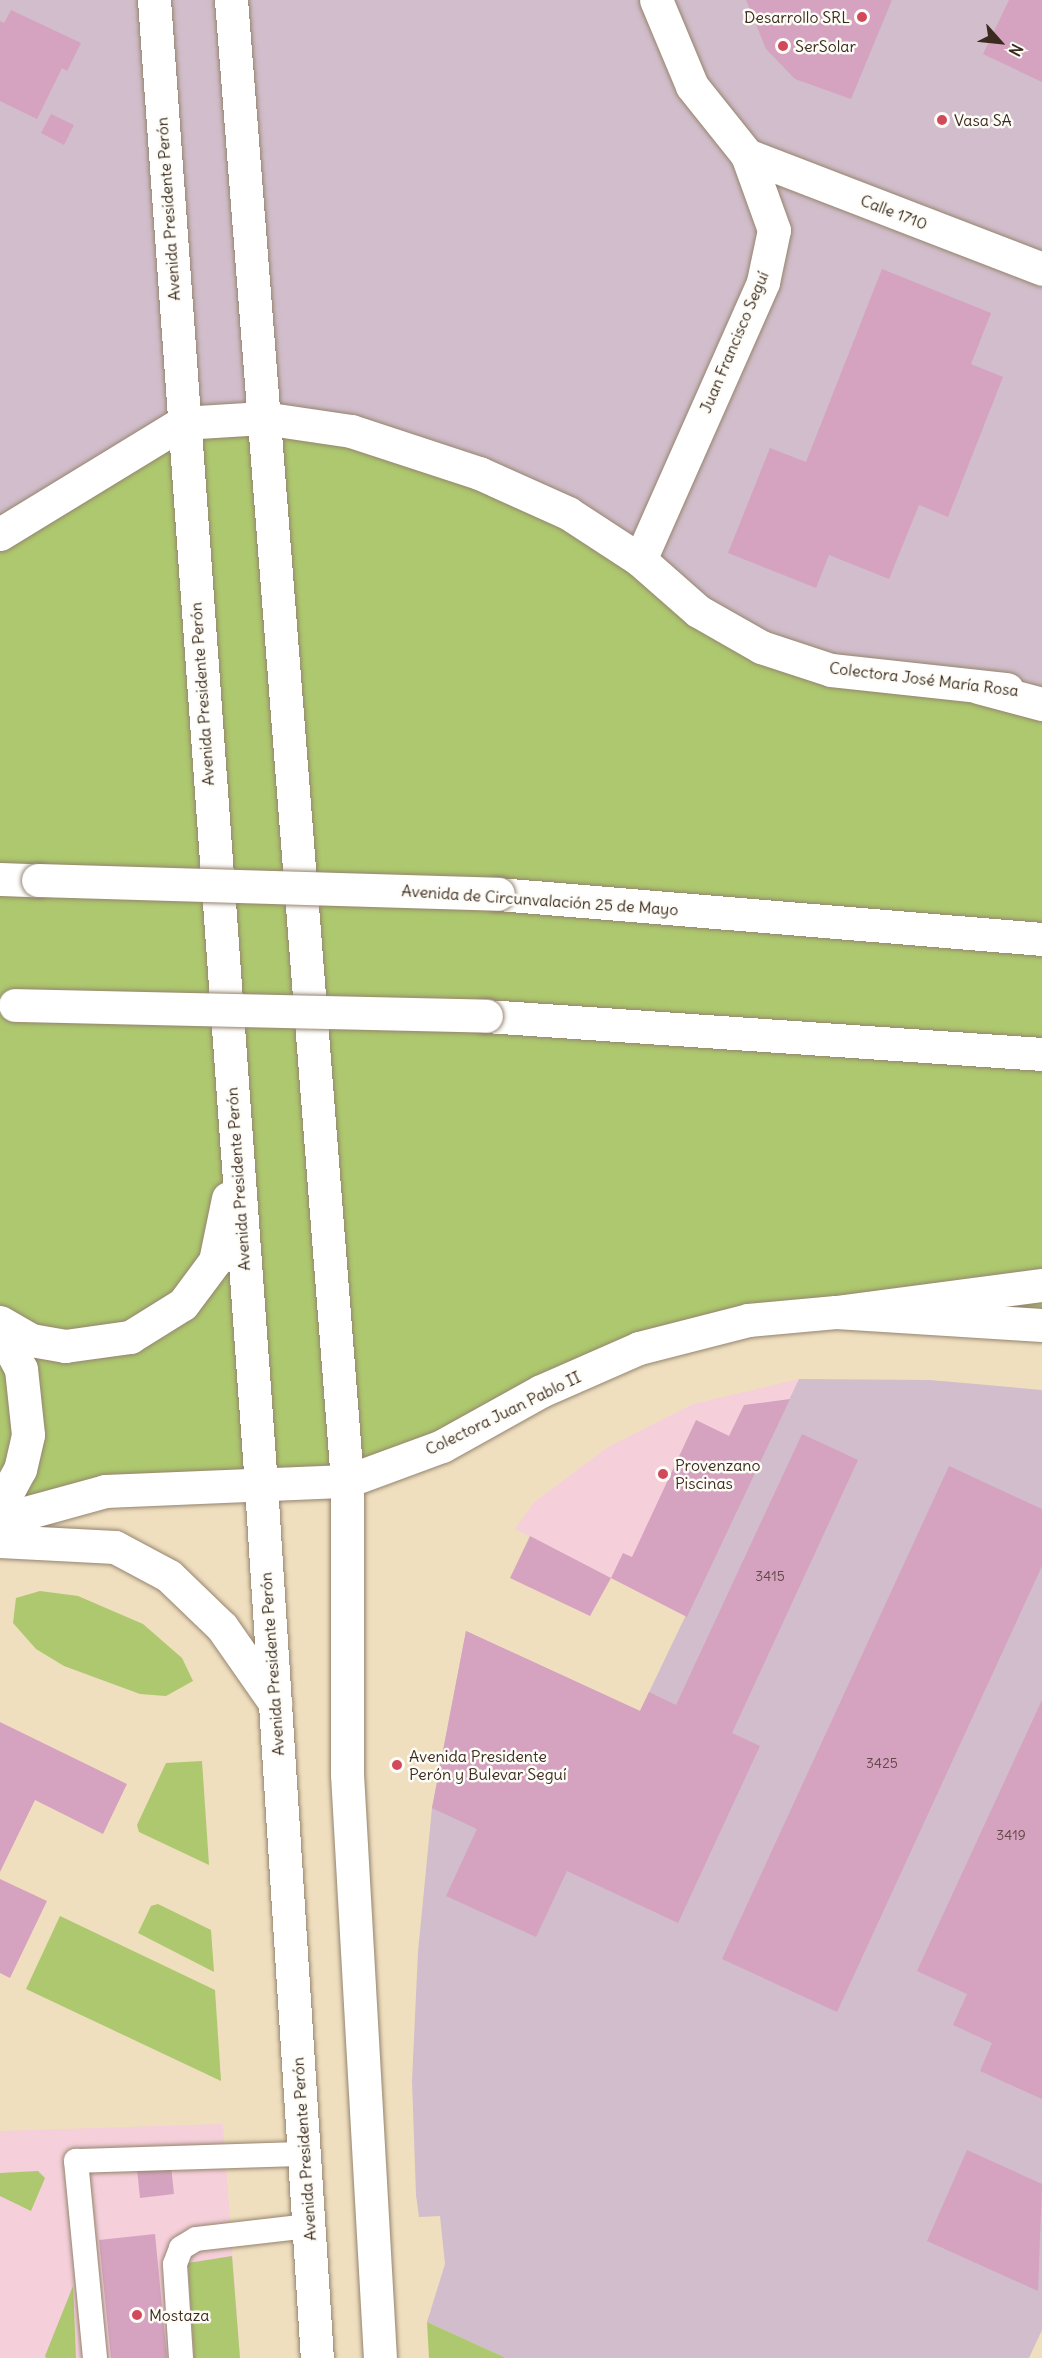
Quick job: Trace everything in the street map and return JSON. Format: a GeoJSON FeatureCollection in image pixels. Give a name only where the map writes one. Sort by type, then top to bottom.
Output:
{"type":"FeatureCollection","features":[{"type":"Feature","properties":{"kind":"main road","name":"Avenida Presidente Perón"},"geometry":{"type":"LineString","coordinates":[[154,0],[182,423],[261,1486],[317,2358]]}},
{"type":"Feature","properties":{"kind":"main road"},"geometry":{"type":"LineString","coordinates":[[231,0],[347,1481],[347,1774],[380,2358]]}},
{"type":"Feature","properties":{"kind":"main road","name":"Juan Francisco Seguí"},"geometry":{"type":"LineString","coordinates":[[640,560],[763,282],[774,230],[747,155],[692,86],[656,0]]}},
{"type":"Feature","properties":{"kind":"main road","name":"Calle 1710"},"geometry":{"type":"LineString","coordinates":[[747,155],[1042,269]]}},
{"type":"Feature","properties":{"kind":"main road","name":"Colectora José María Rosa"},"geometry":{"type":"LineString","coordinates":[[0,534],[182,423],[262,418],[351,431],[479,473],[568,513],[640,560],[698,612],[761,647],[831,670],[1042,692]]}},
{"type":"Feature","properties":{"kind":"main road"},"geometry":{"type":"LineString","coordinates":[[978,687],[1042,704]]}},
{"type":"Feature","properties":{"kind":"main road","name":"Avenida de Circunvalación 25 de Mayo"},"geometry":{"type":"LineString","coordinates":[[0,879],[498,894],[1042,939]]}},
{"type":"Feature","properties":{"kind":"main road"},"geometry":{"type":"LineString","coordinates":[[8,1005],[486,1016],[1042,1054]]}},
{"type":"Feature","properties":{"kind":"main road"},"geometry":{"type":"LineString","coordinates":[[0,1322],[31,1340],[65,1346],[130,1337],[183,1304],[215,1261],[236,1164]]}},
{"type":"Feature","properties":{"kind":"main road"},"geometry":{"type":"LineString","coordinates":[[836,1312],[1042,1285]]}},
{"type":"Feature","properties":{"kind":"main road","name":"Colectora Juan Pablo II"},"geometry":{"type":"LineString","coordinates":[[0,1520],[105,1491],[168,1484],[261,1486],[347,1481],[442,1446],[541,1391],[639,1348],[748,1320],[836,1312],[1042,1326]]}},
{"type":"Feature","properties":{"kind":"main road"},"geometry":{"type":"LineString","coordinates":[[0,1330],[21,1369],[28,1436],[21,1469],[0,1506]]}},
{"type":"Feature","properties":{"kind":"main road"},"geometry":{"type":"LineString","coordinates":[[0,1542],[115,1547],[169,1576],[222,1627],[275,1704]]}},
{"type":"Feature","properties":{"kind":"lane"},"geometry":{"type":"LineString","coordinates":[[95,2358],[76,2161],[304,2154]]}},
{"type":"Feature","properties":{"kind":"lane"},"geometry":{"type":"LineString","coordinates":[[181,2358],[175,2264],[181,2248],[196,2239],[309,2226]]}},
{"type":"Feature","properties":{"kind":"shaded area"},"geometry":{"type":"Polygon","coordinates":[[[0,0],[1042,0],[1042,692],[0,534],[0,0]]]}},
{"type":"Feature","properties":{"kind":"shaded area","name":"Provenzano Piscinas"},"geometry":{"type":"Polygon","coordinates":[[[799,1379],[687,1617],[515,1529],[534,1502],[608,1447],[693,1404],[799,1379]]]}},
{"type":"Feature","properties":{"kind":"shaded area"},"geometry":{"type":"Polygon","coordinates":[[[799,1379],[930,1380],[1042,1390],[1042,2330],[1029,2358],[506,2358],[427,2322],[445,2264],[440,2216],[419,2217],[416,2195],[412,2081],[418,1952],[432,1808],[466,1631],[640,1711],[799,1379]]]}},
{"type":"Feature","properties":{"kind":"shaded area"},"geometry":{"type":"Polygon","coordinates":[[[223,2124],[240,2358],[0,2358],[0,2131],[223,2124]]]}},
{"type":"Feature","properties":{"kind":"green space"},"geometry":{"type":"Polygon","coordinates":[[[263,418],[479,473],[761,647],[1042,692],[1042,1325],[748,1320],[442,1446],[261,1486],[0,1520],[0,534],[135,448],[263,418]]]}},
{"type":"Feature","properties":{"kind":"green space"},"geometry":{"type":"Polygon","coordinates":[[[40,1591],[78,1596],[143,1624],[182,1658],[193,1681],[166,1696],[140,1694],[64,1666],[36,1649],[13,1623],[16,1598],[40,1591]]]}},
{"type":"Feature","properties":{"kind":"green space"},"geometry":{"type":"Polygon","coordinates":[[[202,1761],[209,1865],[139,1832],[137,1825],[166,1763],[202,1761]]]}},
{"type":"Feature","properties":{"kind":"green space"},"geometry":{"type":"Polygon","coordinates":[[[158,1904],[211,1930],[214,1972],[138,1933],[151,1906],[158,1904]]]}},
{"type":"Feature","properties":{"kind":"green space"},"geometry":{"type":"Polygon","coordinates":[[[60,1916],[215,1990],[221,2081],[26,1989],[60,1916]]]}},
{"type":"Feature","properties":{"kind":"green space"},"geometry":{"type":"Polygon","coordinates":[[[38,2171],[45,2178],[31,2211],[0,2196],[0,2173],[38,2171]]]}},
{"type":"Feature","properties":{"kind":"green space"},"geometry":{"type":"Polygon","coordinates":[[[232,2256],[240,2358],[194,2358],[188,2263],[232,2256]]]}},
{"type":"Feature","properties":{"kind":"green space"},"geometry":{"type":"Polygon","coordinates":[[[73,2286],[76,2358],[46,2358],[45,2356],[73,2286]]]}},
{"type":"Feature","properties":{"kind":"green space"},"geometry":{"type":"Polygon","coordinates":[[[427,2322],[506,2358],[429,2358],[427,2322]]]}},
{"type":"Feature","properties":{"kind":"building"},"geometry":{"type":"Polygon","coordinates":[[[746,0],[892,0],[851,99],[795,79],[766,49],[746,0]]]}},
{"type":"Feature","properties":{"kind":"building"},"geometry":{"type":"Polygon","coordinates":[[[1009,0],[1042,0],[1042,82],[983,54],[1009,0]]]}},
{"type":"Feature","properties":{"kind":"building"},"geometry":{"type":"Polygon","coordinates":[[[11,10],[81,43],[67,71],[62,68],[37,119],[0,101],[0,21],[4,23],[11,10]]]}},
{"type":"Feature","properties":{"kind":"building"},"geometry":{"type":"Polygon","coordinates":[[[51,114],[74,125],[64,145],[41,133],[51,114]]]}},
{"type":"Feature","properties":{"kind":"building"},"geometry":{"type":"Polygon","coordinates":[[[882,269],[991,313],[971,364],[1003,377],[948,517],[919,505],[889,579],[829,555],[816,588],[728,553],[770,448],[806,462],[882,269]]]}},
{"type":"Feature","properties":{"kind":"building"},"geometry":{"type":"Polygon","coordinates":[[[790,1399],[687,1617],[611,1578],[623,1553],[632,1557],[696,1420],[729,1436],[744,1405],[790,1399]]]}},
{"type":"Feature","properties":{"kind":"building"},"geometry":{"type":"Polygon","coordinates":[[[802,1434],[858,1460],[732,1733],[760,1746],[678,1923],[567,1871],[536,1937],[446,1896],[477,1829],[432,1808],[466,1631],[640,1711],[649,1692],[676,1705],[802,1434]]]}},
{"type":"Feature","properties":{"kind":"building"},"geometry":{"type":"Polygon","coordinates":[[[949,1466],[1042,1509],[1042,1566],[837,2012],[722,1959],[949,1466]]]}},
{"type":"Feature","properties":{"kind":"building"},"geometry":{"type":"Polygon","coordinates":[[[530,1536],[611,1578],[590,1616],[510,1578],[530,1536]]]}},
{"type":"Feature","properties":{"kind":"building"},"geometry":{"type":"Polygon","coordinates":[[[1042,1700],[1042,2099],[980,2071],[992,2043],[953,2025],[967,1994],[917,1971],[1042,1700]]]}},
{"type":"Feature","properties":{"kind":"building"},"geometry":{"type":"Polygon","coordinates":[[[0,1722],[127,1784],[103,1834],[35,1800],[0,1872],[0,1722]]]}},
{"type":"Feature","properties":{"kind":"building"},"geometry":{"type":"Polygon","coordinates":[[[0,1879],[47,1901],[10,1978],[0,1973],[0,1879]]]}},
{"type":"Feature","properties":{"kind":"building"},"geometry":{"type":"Polygon","coordinates":[[[967,2150],[1042,2184],[1038,2291],[927,2241],[967,2150]]]}},
{"type":"Feature","properties":{"kind":"building"},"geometry":{"type":"Polygon","coordinates":[[[171,2166],[174,2194],[140,2198],[137,2169],[171,2166]]]}},
{"type":"Feature","properties":{"kind":"building"},"geometry":{"type":"Polygon","coordinates":[[[155,2234],[167,2358],[111,2358],[99,2240],[155,2234]]]}},
{"type":"Feature","properties":{"kind":"place","name":"Desarrollo SRL"},"geometry":{"type":"Point","coordinates":[862,17]}},
{"type":"Feature","properties":{"kind":"place","name":"SerSolar"},"geometry":{"type":"Point","coordinates":[783,46]}},
{"type":"Feature","properties":{"kind":"place","name":"Vasa SA"},"geometry":{"type":"Point","coordinates":[942,120]}},
{"type":"Feature","properties":{"kind":"place","name":"Provenzano Piscinas"},"geometry":{"type":"Point","coordinates":[663,1474]}},
{"type":"Feature","properties":{"kind":"place","name":"Avenida Presidente Perón y Bulevar Seguí"},"geometry":{"type":"Point","coordinates":[397,1765]}},
{"type":"Feature","properties":{"kind":"place","name":"Mostaza"},"geometry":{"type":"Point","coordinates":[137,2315]}}]}
